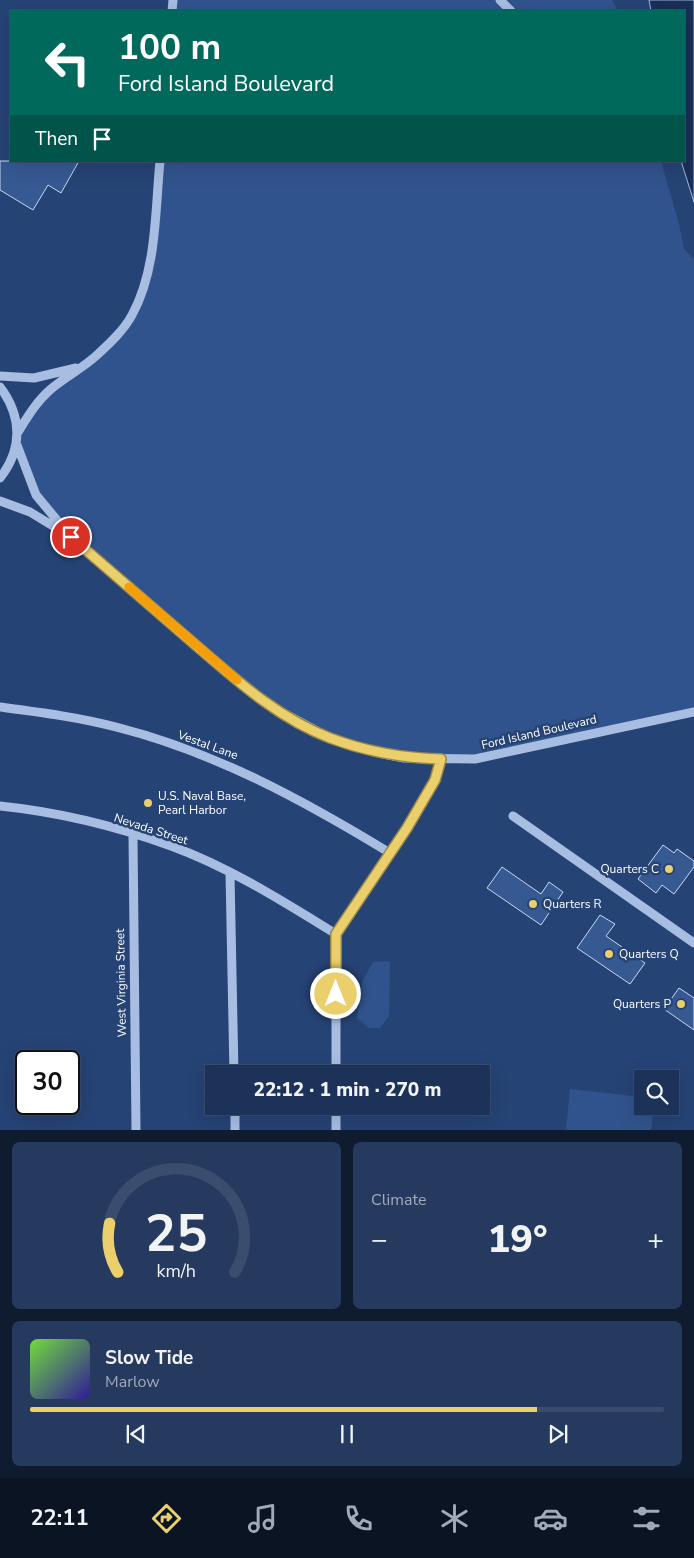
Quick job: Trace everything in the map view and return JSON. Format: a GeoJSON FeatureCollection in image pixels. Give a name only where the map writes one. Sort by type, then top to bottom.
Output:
{"type":"FeatureCollection","features":[{"type":"Feature","properties":{"kind":"street"},"geometry":{"type":"LineString","coordinates":[[500,0],[510,10]]}},
{"type":"Feature","properties":{"kind":"street"},"geometry":{"type":"LineString","coordinates":[[18,432],[32,409],[50,390],[113,340],[132,316],[142,293],[150,264],[160,162]]}},
{"type":"Feature","properties":{"kind":"street"},"geometry":{"type":"LineString","coordinates":[[0,376],[34,378],[81,366]]}},
{"type":"Feature","properties":{"kind":"street"},"geometry":{"type":"LineString","coordinates":[[0,387],[9,398],[16,414],[18,432],[17,445],[10,466],[0,478]]}},
{"type":"Feature","properties":{"kind":"street","name":"Ford Island Boulevard"},"geometry":{"type":"LineString","coordinates":[[17,445],[36,495],[71,537],[246,688],[282,713],[330,738],[371,751],[404,758],[475,759],[694,712]]}},
{"type":"Feature","properties":{"kind":"street","name":"Ford Island Boulevard"},"geometry":{"type":"LineString","coordinates":[[0,501],[30,512],[71,537]]}},
{"type":"Feature","properties":{"kind":"street","name":"Vestal Lane"},"geometry":{"type":"LineString","coordinates":[[0,707],[116,727],[179,747],[272,785],[390,853]]}},
{"type":"Feature","properties":{"kind":"street"},"geometry":{"type":"LineString","coordinates":[[336,1065],[336,934],[390,853],[435,780],[441,759]]}},
{"type":"Feature","properties":{"kind":"street","name":"Nevada Street"},"geometry":{"type":"LineString","coordinates":[[0,806],[33,810],[86,821],[171,846],[230,874],[336,934]]}},
{"type":"Feature","properties":{"kind":"street"},"geometry":{"type":"LineString","coordinates":[[513,816],[694,943]]}},
{"type":"Feature","properties":{"kind":"street","name":"West Virginia Street"},"geometry":{"type":"LineString","coordinates":[[133,835],[136,1130]]}},
{"type":"Feature","properties":{"kind":"street"},"geometry":{"type":"LineString","coordinates":[[230,874],[234,1065]]}},
{"type":"Feature","properties":{"kind":"street"},"geometry":{"type":"LineString","coordinates":[[235,1115],[235,1130]]}},
{"type":"Feature","properties":{"kind":"street"},"geometry":{"type":"LineString","coordinates":[[336,1115],[336,1130]]}},
{"type":"Feature","properties":{"kind":"shaded area"},"geometry":{"type":"Polygon","coordinates":[[[173,0],[612,0],[617,10],[172,10],[173,0]]]}},
{"type":"Feature","properties":{"kind":"shaded area"},"geometry":{"type":"Polygon","coordinates":[[[649,0],[694,0],[694,202],[681,162],[685,162],[685,10],[651,10],[649,0]]]}},
{"type":"Feature","properties":{"kind":"shaded area"},"geometry":{"type":"Polygon","coordinates":[[[160,162],[661,162],[684,249],[694,259],[694,712],[497,755],[441,759],[357,747],[276,709],[71,537],[36,495],[26,471],[18,432],[32,409],[81,366],[132,316],[150,263],[160,162]]]}},
{"type":"Feature","properties":{"kind":"shaded area"},"geometry":{"type":"Polygon","coordinates":[[[390,961],[389,1016],[380,1028],[369,1028],[357,1018],[362,982],[373,962],[390,961]]]}},
{"type":"Feature","properties":{"kind":"shaded area"},"geometry":{"type":"Polygon","coordinates":[[[570,1089],[634,1096],[634,1115],[653,1115],[651,1130],[566,1130],[570,1089]]]}},
{"type":"Feature","properties":{"kind":"building"},"geometry":{"type":"Polygon","coordinates":[[[0,161],[78,162],[61,193],[48,185],[33,210],[0,190],[0,161]]]}},
{"type":"Feature","properties":{"kind":"building","name":"Quarters C"},"geometry":{"type":"Polygon","coordinates":[[[663,845],[674,853],[677,849],[694,861],[694,867],[674,894],[662,885],[656,893],[638,879],[663,845]]]}},
{"type":"Feature","properties":{"kind":"building","name":"Quarters R"},"geometry":{"type":"Polygon","coordinates":[[[502,867],[541,894],[549,882],[563,892],[541,925],[487,888],[502,867]]]}},
{"type":"Feature","properties":{"kind":"building","name":"Quarters Q"},"geometry":{"type":"Polygon","coordinates":[[[600,915],[615,924],[606,936],[645,963],[630,984],[577,948],[600,915]]]}},
{"type":"Feature","properties":{"kind":"building","name":"Quarters P"},"geometry":{"type":"Polygon","coordinates":[[[679,988],[694,998],[694,1030],[664,1009],[679,988]]]}},
{"type":"Feature","properties":{"kind":"slow traffic"},"geometry":{"type":"LineString","coordinates":[[129,587],[237,680]]}},
{"type":"Feature","properties":{"kind":"place","name":"U.S. Naval Base, Pearl Harbor"},"geometry":{"type":"Point","coordinates":[148,803]}},
{"type":"Feature","properties":{"kind":"place","name":"Quarters C"},"geometry":{"type":"Point","coordinates":[669,869]}},
{"type":"Feature","properties":{"kind":"place","name":"Quarters R"},"geometry":{"type":"Point","coordinates":[533,904]}},
{"type":"Feature","properties":{"kind":"place","name":"Quarters Q"},"geometry":{"type":"Point","coordinates":[609,954]}},
{"type":"Feature","properties":{"kind":"place","name":"Quarters P"},"geometry":{"type":"Point","coordinates":[681,1004]}},
{"type":"Feature","properties":{"kind":"route"},"geometry":{"type":"LineString","coordinates":[[71,537],[246,688],[302,725],[330,738],[378,753],[404,758],[441,759],[435,780],[407,828],[336,934],[336,994]]}}]}
